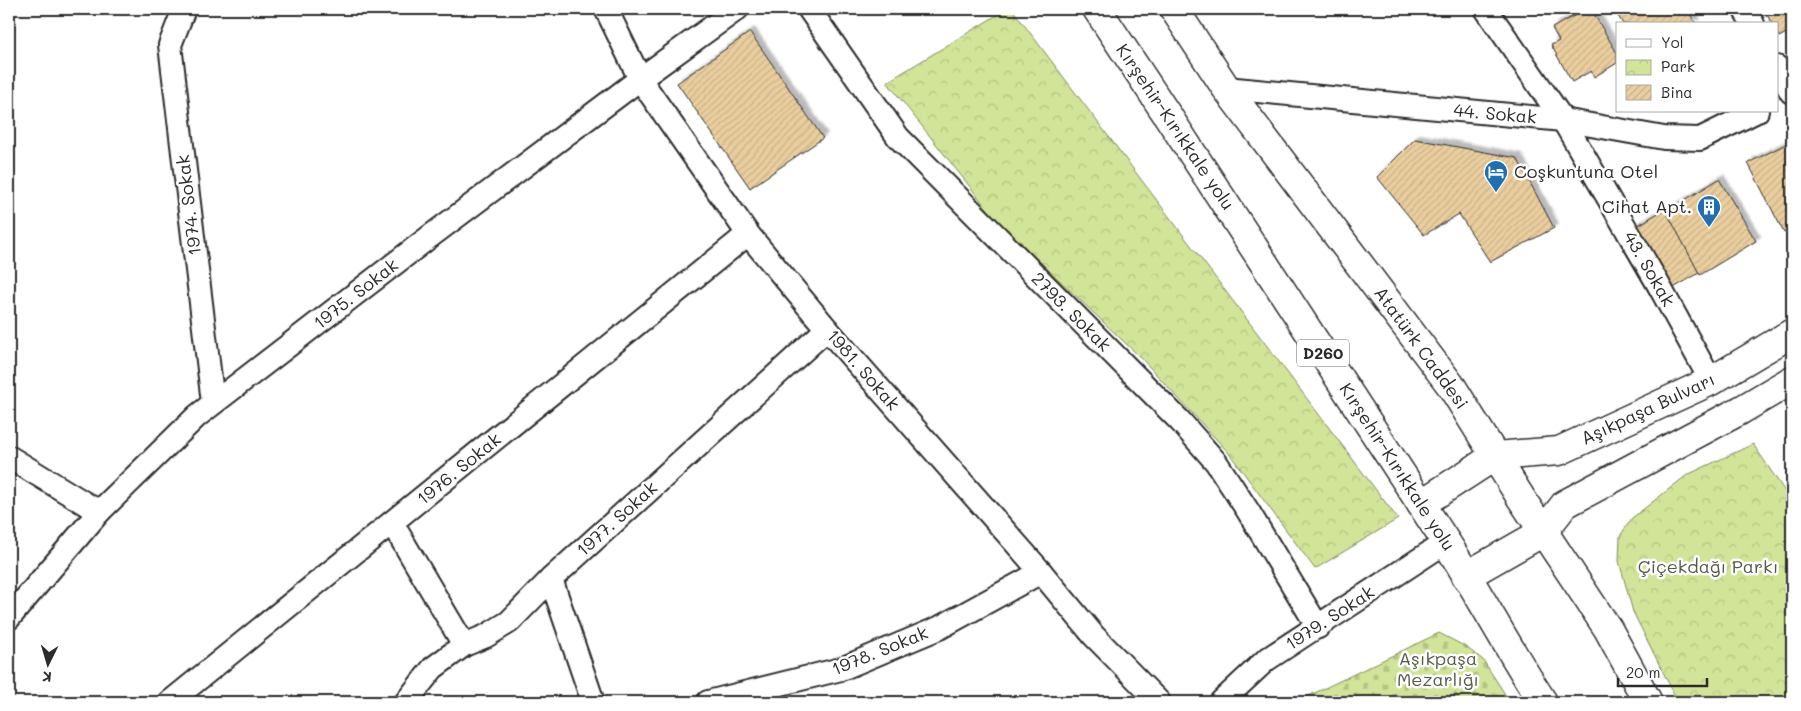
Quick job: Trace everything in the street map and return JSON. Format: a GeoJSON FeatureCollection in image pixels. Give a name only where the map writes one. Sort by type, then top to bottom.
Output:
{"type":"FeatureCollection","features":[{"type":"Feature","properties":{"kind":"main road","name":"Kırşehir-Kırıkkale yolu"},"geometry":{"type":"LineString","coordinates":[[1097,9],[1242,227],[1446,542],[1515,660],[1543,702]]}},
{"type":"Feature","properties":{"kind":"main road","name":"Atatürk Caddesi"},"geometry":{"type":"LineString","coordinates":[[1174,9],[1226,88],[1452,387],[1608,629],[1648,702]]}},
{"type":"Feature","properties":{"kind":"main road","name":"Aşıkpaşa Bulvarı"},"geometry":{"type":"LineString","coordinates":[[1495,456],[1559,451],[1711,381],[1792,334]]}},
{"type":"Feature","properties":{"kind":"main road"},"geometry":{"type":"LineString","coordinates":[[1466,576],[1544,532],[1565,504],[1741,410],[1792,380]]}},
{"type":"Feature","properties":{"kind":"main road"},"geometry":{"type":"LineString","coordinates":[[1421,504],[1495,456]]}},
{"type":"Feature","properties":{"kind":"street","name":"1974. Sokak"},"geometry":{"type":"LineString","coordinates":[[184,9],[170,45],[213,404]]}},
{"type":"Feature","properties":{"kind":"street","name":"1981. Sokak"},"geometry":{"type":"LineString","coordinates":[[606,9],[640,79],[748,234],[827,330],[1041,572],[1094,636],[1159,702]]}},
{"type":"Feature","properties":{"kind":"street","name":"1975. Sokak"},"geometry":{"type":"LineString","coordinates":[[9,618],[100,512],[197,416],[436,232],[640,79],[738,9]]}},
{"type":"Feature","properties":{"kind":"street","name":"2793. Sokak"},"geometry":{"type":"LineString","coordinates":[[809,9],[898,137],[1180,421],[1216,462],[1318,627]]}},
{"type":"Feature","properties":{"kind":"street","name":"43. Sokak"},"geometry":{"type":"LineString","coordinates":[[1486,9],[1563,120],[1657,282],[1711,381]]}},
{"type":"Feature","properties":{"kind":"street"},"geometry":{"type":"LineString","coordinates":[[1744,9],[1752,22]]}},
{"type":"Feature","properties":{"kind":"street"},"geometry":{"type":"LineString","coordinates":[[1778,70],[1787,95]]}},
{"type":"Feature","properties":{"kind":"street","name":"44. Sokak"},"geometry":{"type":"LineString","coordinates":[[1226,88],[1563,120],[1664,138],[1700,139],[1755,112]]}},
{"type":"Feature","properties":{"kind":"street","name":"1976. Sokak"},"geometry":{"type":"LineString","coordinates":[[170,702],[748,234]]}},
{"type":"Feature","properties":{"kind":"street","name":"1977. Sokak"},"geometry":{"type":"LineString","coordinates":[[406,702],[433,668],[464,645],[486,636],[509,622],[551,578],[827,330]]}},
{"type":"Feature","properties":{"kind":"street"},"geometry":{"type":"LineString","coordinates":[[9,457],[100,512]]}},
{"type":"Feature","properties":{"kind":"street"},"geometry":{"type":"LineString","coordinates":[[392,523],[464,645]]}},
{"type":"Feature","properties":{"kind":"street","name":"1979. Sokak"},"geometry":{"type":"LineString","coordinates":[[1221,702],[1266,660],[1446,542]]}},
{"type":"Feature","properties":{"kind":"street","name":"1978. Sokak"},"geometry":{"type":"LineString","coordinates":[[708,702],[841,670],[939,628],[1041,572]]}},
{"type":"Feature","properties":{"kind":"street"},"geometry":{"type":"LineString","coordinates":[[551,578],[592,702]]}},
{"type":"Feature","properties":{"kind":"green space"},"geometry":{"type":"Polygon","coordinates":[[[1007,9],[1012,9],[1398,519],[1315,569],[1228,452],[1141,358],[997,221],[887,82],[1007,9]]]}},
{"type":"Feature","properties":{"kind":"green space","name":"Çiçekdağı Parkı"},"geometry":{"type":"Polygon","coordinates":[[[1753,444],[1792,502],[1792,702],[1678,702],[1633,612],[1619,561],[1620,536],[1632,518],[1687,475],[1753,444]]]}},
{"type":"Feature","properties":{"kind":"green space","name":"Aşıkpaşa Mezarlığı"},"geometry":{"type":"Polygon","coordinates":[[[1439,633],[1466,647],[1483,660],[1510,702],[1296,702],[1439,633]]]}},
{"type":"Feature","properties":{"kind":"building"},"geometry":{"type":"Polygon","coordinates":[[[1586,9],[1591,9],[1616,51],[1616,64],[1594,77],[1591,71],[1572,82],[1551,45],[1559,41],[1552,28],[1586,9]]]}},
{"type":"Feature","properties":{"kind":"building"},"geometry":{"type":"Polygon","coordinates":[[[1614,9],[1687,9],[1695,22],[1622,22],[1614,9]]]}},
{"type":"Feature","properties":{"kind":"building"},"geometry":{"type":"Polygon","coordinates":[[[1764,9],[1792,9],[1792,30],[1779,37],[1778,22],[1771,22],[1764,9]]]}},
{"type":"Feature","properties":{"kind":"building"},"geometry":{"type":"Polygon","coordinates":[[[750,32],[823,138],[750,188],[677,83],[750,32]]]}},
{"type":"Feature","properties":{"kind":"building","name":"Coşkuntuna Otel"},"geometry":{"type":"Polygon","coordinates":[[[1415,139],[1517,158],[1554,228],[1490,262],[1459,214],[1424,235],[1377,177],[1415,139]]]}},
{"type":"Feature","properties":{"kind":"building"},"geometry":{"type":"Polygon","coordinates":[[[1792,141],[1792,228],[1784,233],[1748,163],[1792,141]]]}},
{"type":"Feature","properties":{"kind":"building","name":"Cihat Apt."},"geometry":{"type":"Polygon","coordinates":[[[1719,179],[1756,241],[1700,275],[1662,214],[1719,179]]]}},
{"type":"Feature","properties":{"kind":"building"},"geometry":{"type":"Polygon","coordinates":[[[1665,209],[1699,273],[1653,300],[1617,238],[1665,209]]]}},
{"type":"Feature","properties":{"kind":"place","name":"Coşkuntuna Otel"},"geometry":{"type":"Point","coordinates":[1496,193]}},
{"type":"Feature","properties":{"kind":"place","name":"Cihat Apt."},"geometry":{"type":"Point","coordinates":[1709,228]}}]}
